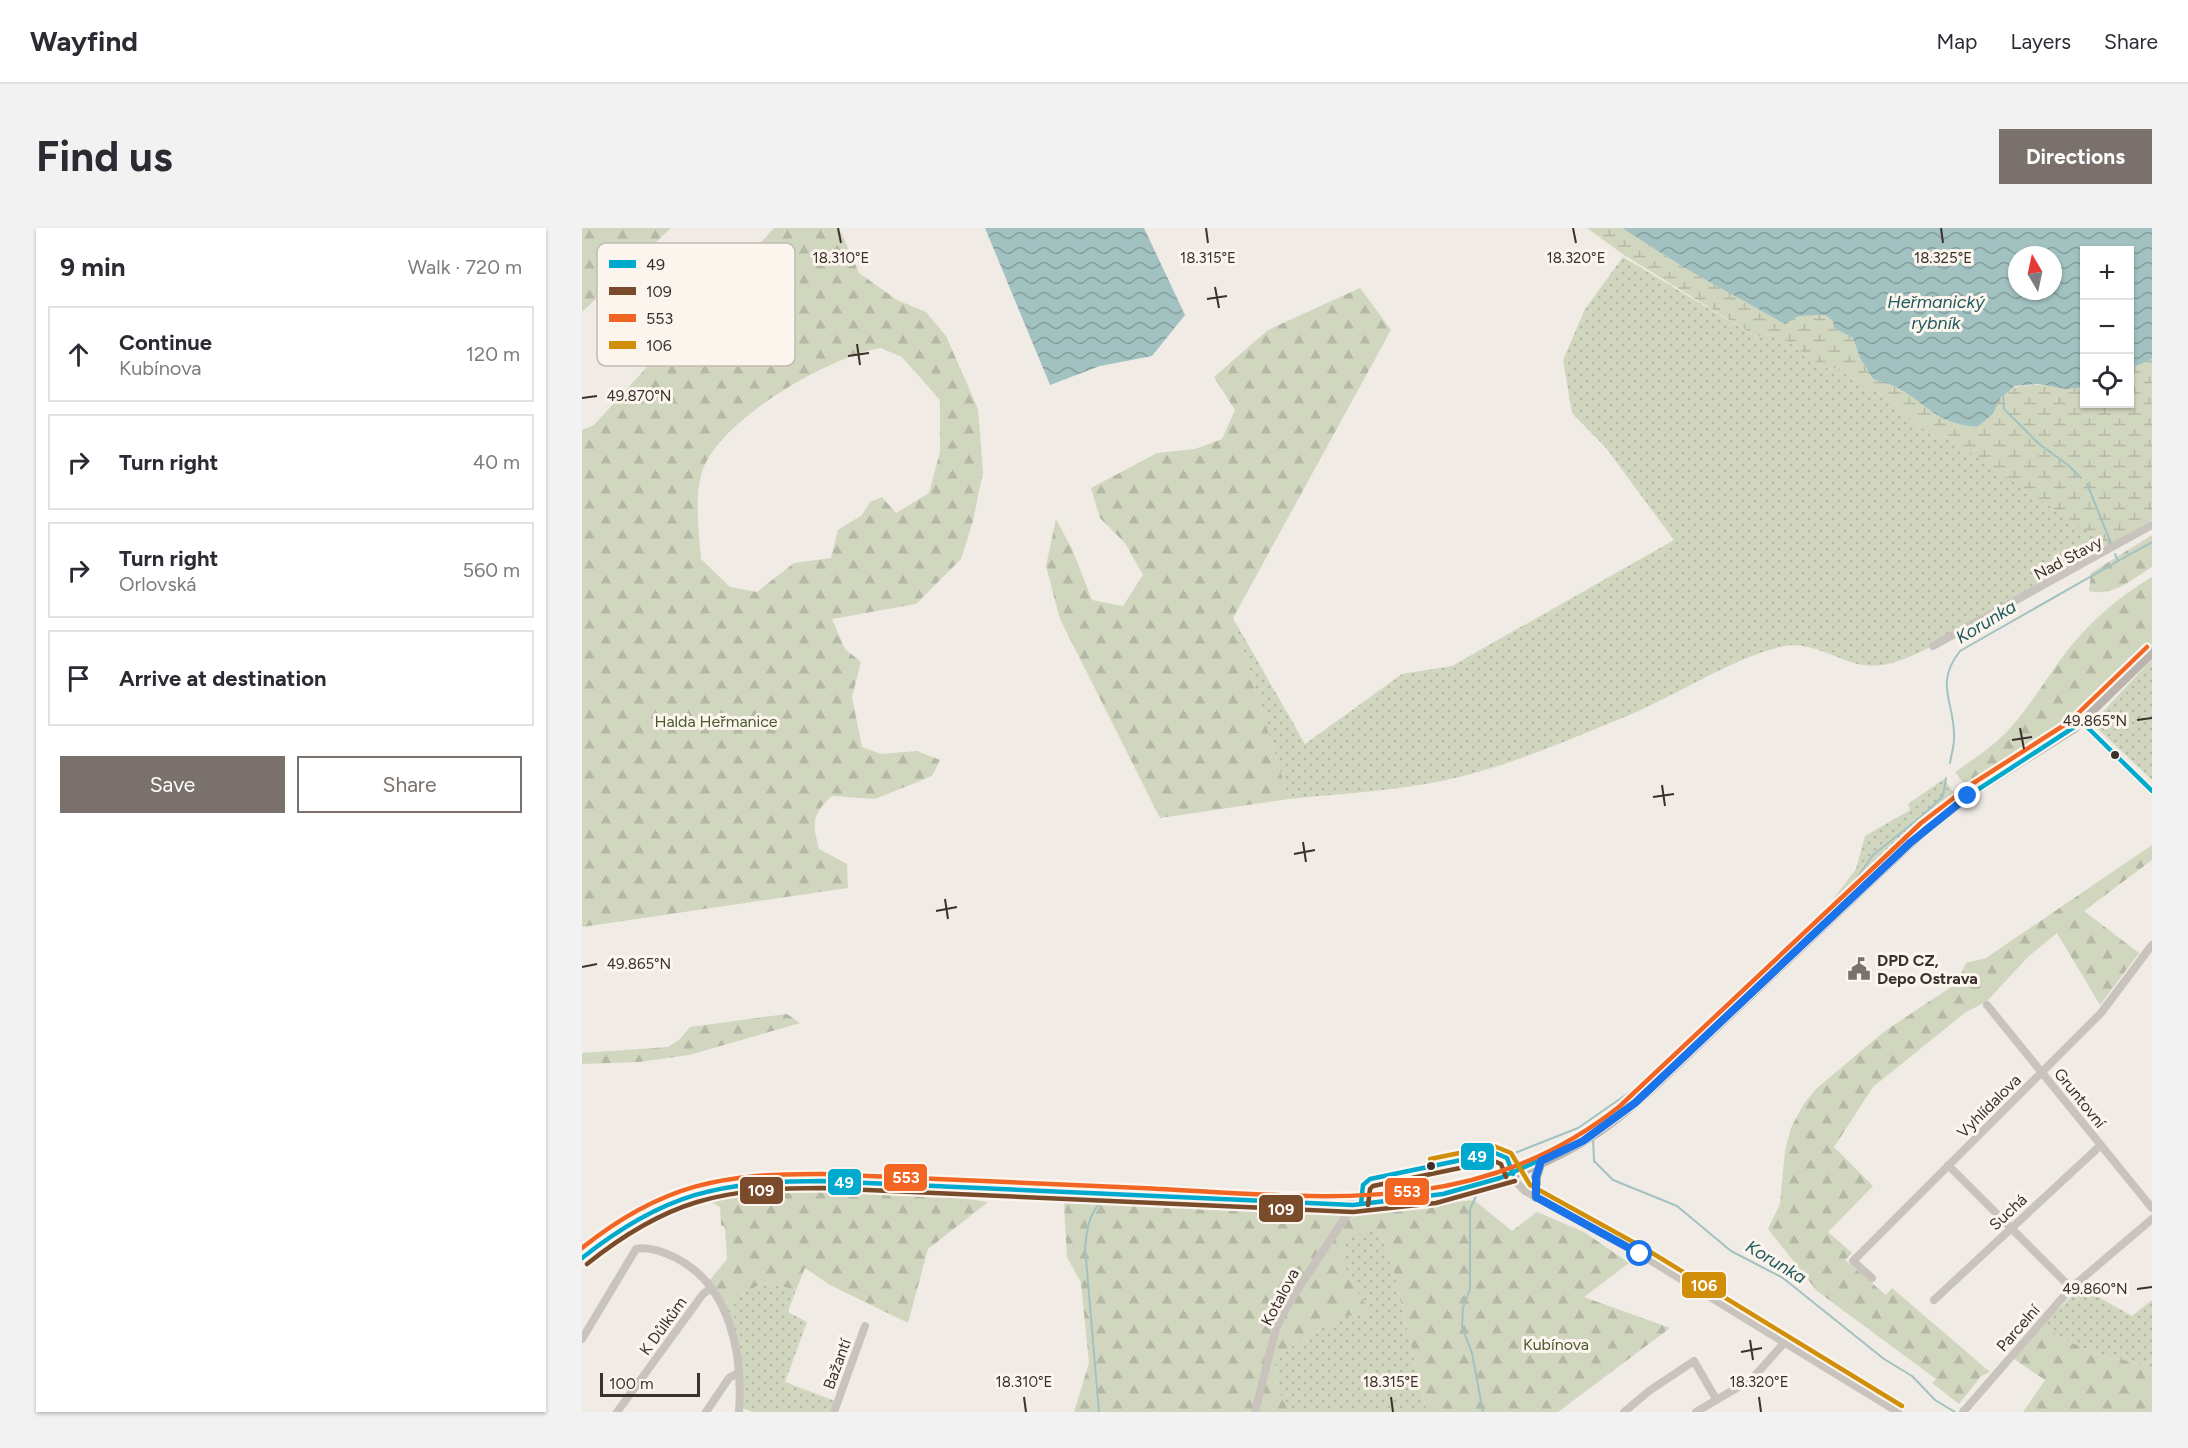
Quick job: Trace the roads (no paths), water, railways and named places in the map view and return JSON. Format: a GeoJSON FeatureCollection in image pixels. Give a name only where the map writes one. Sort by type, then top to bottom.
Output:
{"type":"FeatureCollection","features":[{"type":"Feature","properties":{"kind":"main road"},"geometry":{"type":"LineString","coordinates":[[582,1258],[611,1233],[662,1203],[720,1186],[755,1180],[834,1181],[1353,1205],[1439,1196],[1513,1174],[1591,1136],[1635,1103],[1926,828],[1976,790],[2082,722],[2152,652]]}},
{"type":"Feature","properties":{"kind":"main road"},"geometry":{"type":"LineString","coordinates":[[1536,1197],[1536,1177],[1541,1161]]}},
{"type":"Feature","properties":{"kind":"street","name":"Nad Stavy"},"geometry":{"type":"LineString","coordinates":[[1933,646],[2152,525]]}},
{"type":"Feature","properties":{"kind":"street"},"geometry":{"type":"LineString","coordinates":[[2082,722],[2152,791]]}},
{"type":"Feature","properties":{"kind":"street","name":"Vyhlídalova"},"geometry":{"type":"LineString","coordinates":[[1872,1278],[1853,1260],[2101,1012],[2152,945]]}},
{"type":"Feature","properties":{"kind":"street","name":"Gruntovní"},"geometry":{"type":"LineString","coordinates":[[1987,1005],[2152,1208]]}},
{"type":"Feature","properties":{"kind":"street","name":"Suchá"},"geometry":{"type":"LineString","coordinates":[[1934,1300],[2101,1145]]}},
{"type":"Feature","properties":{"kind":"street"},"geometry":{"type":"LineString","coordinates":[[1948,1165],[2071,1288]]}},
{"type":"Feature","properties":{"kind":"street"},"geometry":{"type":"LineString","coordinates":[[1513,1174],[1520,1187],[1536,1197],[1623,1244],[1898,1412]]}},
{"type":"Feature","properties":{"kind":"street","name":"Kotalova"},"geometry":{"type":"LineString","coordinates":[[1255,1412],[1276,1328],[1306,1275],[1353,1205]]}},
{"type":"Feature","properties":{"kind":"street","name":"Parcelní"},"geometry":{"type":"LineString","coordinates":[[1963,1412],[2071,1288],[2152,1219]]}},
{"type":"Feature","properties":{"kind":"street"},"geometry":{"type":"LineString","coordinates":[[582,1339],[636,1249],[647,1248],[667,1254],[687,1264],[711,1288],[731,1325],[738,1373],[739,1412]]}},
{"type":"Feature","properties":{"kind":"street","name":"K Důlkům"},"geometry":{"type":"LineString","coordinates":[[617,1412],[703,1294],[711,1288]]}},
{"type":"Feature","properties":{"kind":"street","name":"Bažantí"},"geometry":{"type":"LineString","coordinates":[[834,1412],[865,1326]]}},
{"type":"Feature","properties":{"kind":"street"},"geometry":{"type":"LineString","coordinates":[[1696,1412],[1762,1371],[1785,1342]]}},
{"type":"Feature","properties":{"kind":"street"},"geometry":{"type":"LineString","coordinates":[[1624,1412],[1649,1390],[1694,1361],[1716,1399]]}},
{"type":"Feature","properties":{"kind":"street"},"geometry":{"type":"LineString","coordinates":[[706,1412],[729,1378],[738,1373]]}},
{"type":"Feature","properties":{"kind":"water"},"geometry":{"type":"Polygon","coordinates":[[[985,228],[1144,228],[1185,315],[1152,356],[1100,366],[1050,385],[985,228]]]}},
{"type":"Feature","properties":{"kind":"water","name":"Heřmanický rybník"},"geometry":{"type":"Polygon","coordinates":[[[1622,228],[2152,228],[2152,359],[2134,367],[2134,246],[2080,246],[2080,387],[2066,389],[2038,384],[2015,386],[2000,398],[1993,414],[1977,427],[1962,425],[1941,417],[1907,393],[1890,384],[1873,379],[1860,358],[1853,338],[1836,329],[1832,320],[1825,315],[1799,316],[1785,324],[1683,267],[1622,228]]]}},
{"type":"Feature","properties":{"kind":"waterway","name":"Korunka"},"geometry":{"type":"LineString","coordinates":[[2003,393],[2004,409],[2039,444],[2068,465],[2081,478]]}},
{"type":"Feature","properties":{"kind":"waterway","name":"Korunka"},"geometry":{"type":"LineString","coordinates":[[2087,484],[2111,543]]}},
{"type":"Feature","properties":{"kind":"waterway"},"geometry":{"type":"LineString","coordinates":[[2118,561],[2152,542]]}},
{"type":"Feature","properties":{"kind":"waterway","name":"Korunka"},"geometry":{"type":"LineString","coordinates":[[1950,763],[1954,727],[1947,685],[1952,663],[1960,651],[2118,561],[2115,554]]}},
{"type":"Feature","properties":{"kind":"waterway","name":"Korunka"},"geometry":{"type":"LineString","coordinates":[[1746,991],[1845,895],[1873,855],[1943,796],[1946,778]]}},
{"type":"Feature","properties":{"kind":"waterway","name":"Korunka"},"geometry":{"type":"LineString","coordinates":[[1510,1155],[1578,1128],[1656,1074],[1738,999]]}},
{"type":"Feature","properties":{"kind":"waterway","name":"Korunka"},"geometry":{"type":"LineString","coordinates":[[1593,1139],[1594,1161],[1613,1180],[1677,1206],[1731,1251],[1783,1278],[1884,1359],[1912,1376],[1935,1400],[1955,1412]]}},
{"type":"Feature","properties":{"kind":"waterway"},"geometry":{"type":"LineString","coordinates":[[1485,1179],[1500,1159]]}},
{"type":"Feature","properties":{"kind":"waterway"},"geometry":{"type":"LineString","coordinates":[[1369,1194],[1455,1182],[1488,1174]]}},
{"type":"Feature","properties":{"kind":"waterway"},"geometry":{"type":"LineString","coordinates":[[1112,1188],[1330,1196]]}},
{"type":"Feature","properties":{"kind":"waterway"},"geometry":{"type":"LineString","coordinates":[[1477,1194],[1470,1209],[1470,1289],[1463,1308],[1462,1327],[1472,1353],[1483,1412]]}},
{"type":"Feature","properties":{"kind":"waterway"},"geometry":{"type":"LineString","coordinates":[[1099,1204],[1090,1219],[1085,1247],[1099,1412]]}},
{"type":"Feature","properties":{"kind":"place","name":"DPD CZ, Depo Ostrava"},"geometry":{"type":"Point","coordinates":[1859,969]}},
{"type":"Feature","properties":{"kind":"park label","name":"Halda Heřmanice"},"geometry":{"type":"Point","coordinates":[716,721]}},
{"type":"Feature","properties":{"kind":"park label","name":"Kubínova"},"geometry":{"type":"Point","coordinates":[1556,1344]}}]}
